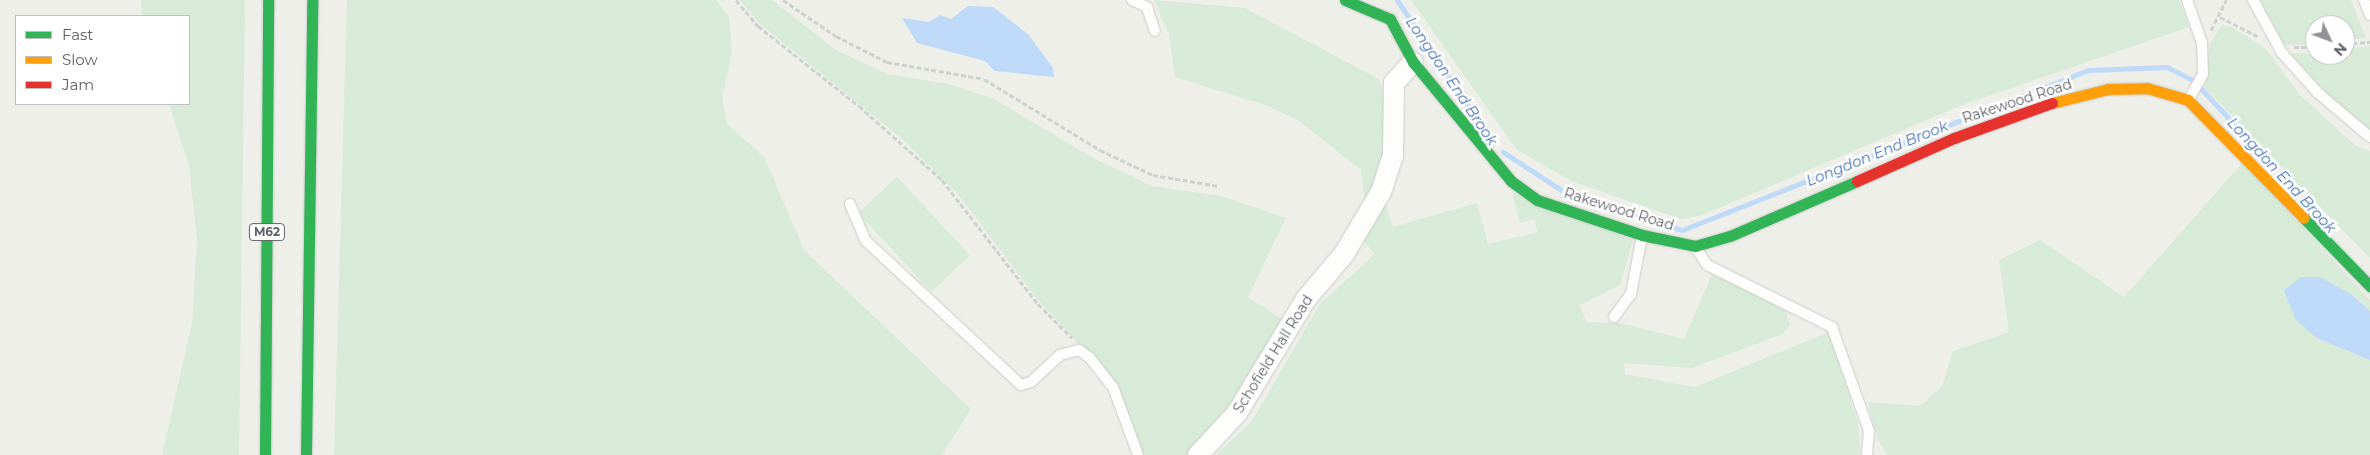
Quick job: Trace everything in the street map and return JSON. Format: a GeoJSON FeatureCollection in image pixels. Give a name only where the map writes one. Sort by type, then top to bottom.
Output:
{"type":"FeatureCollection","features":[{"type":"Feature","properties":{"kind":"main road","name":"Rakewood Road"},"geometry":{"type":"LineString","coordinates":[[1345,0],[1390,19],[1413,62],[1512,181],[1538,200],[1642,235],[1695,246],[1730,236],[1954,138],[2040,106],[2108,89],[2147,88],[2191,96],[2370,286]]}},
{"type":"Feature","properties":{"kind":"main road","name":"M62"},"geometry":{"type":"LineString","coordinates":[[265,455],[268,4]]}},
{"type":"Feature","properties":{"kind":"main road"},"geometry":{"type":"LineString","coordinates":[[306,455],[312,5]]}},
{"type":"Feature","properties":{"kind":"street","name":"Schofield Hall Road"},"geometry":{"type":"LineString","coordinates":[[1198,455],[1237,413],[1306,299],[1344,254],[1381,192],[1393,156],[1394,83],[1413,62]]}},
{"type":"Feature","properties":{"kind":"lane"},"geometry":{"type":"LineString","coordinates":[[1132,0],[1147,8],[1155,31]]}},
{"type":"Feature","properties":{"kind":"lane"},"geometry":{"type":"LineString","coordinates":[[2187,0],[2202,43],[2203,74],[2191,96]]}},
{"type":"Feature","properties":{"kind":"lane"},"geometry":{"type":"LineString","coordinates":[[2253,0],[2282,53],[2318,93],[2370,137]]}},
{"type":"Feature","properties":{"kind":"lane"},"geometry":{"type":"LineString","coordinates":[[2364,0],[2370,15]]}},
{"type":"Feature","properties":{"kind":"lane"},"geometry":{"type":"LineString","coordinates":[[850,204],[865,240],[1021,385],[1032,382],[1060,355],[1078,350],[1090,358],[1113,387],[1138,455]]}},
{"type":"Feature","properties":{"kind":"lane"},"geometry":{"type":"LineString","coordinates":[[1614,317],[1631,294],[1642,235]]}},
{"type":"Feature","properties":{"kind":"lane"},"geometry":{"type":"LineString","coordinates":[[1695,246],[1707,265],[1832,327],[1869,431],[1868,455]]}},
{"type":"Feature","properties":{"kind":"path"},"geometry":{"type":"LineString","coordinates":[[736,0],[758,26],[860,106],[942,180],[1038,304],[1090,358]]}},
{"type":"Feature","properties":{"kind":"path"},"geometry":{"type":"LineString","coordinates":[[783,0],[836,36],[887,62],[984,79],[1100,150],[1154,175],[1218,186]]}},
{"type":"Feature","properties":{"kind":"path"},"geometry":{"type":"LineString","coordinates":[[2202,43],[2223,12],[2226,0]]}},
{"type":"Feature","properties":{"kind":"path"},"geometry":{"type":"LineString","coordinates":[[2355,43],[2370,42]]}},
{"type":"Feature","properties":{"kind":"green space"},"geometry":{"type":"Polygon","coordinates":[[[141,0],[245,0],[239,455],[162,455],[192,323],[197,239],[189,166],[169,105],[190,105],[190,15],[142,15],[141,0]]]}},
{"type":"Feature","properties":{"kind":"green space"},"geometry":{"type":"Polygon","coordinates":[[[347,0],[716,0],[729,17],[732,53],[722,96],[727,124],[764,157],[804,250],[971,409],[942,455],[334,455],[347,0]]]}},
{"type":"Feature","properties":{"kind":"green space"},"geometry":{"type":"Polygon","coordinates":[[[740,0],[772,0],[836,50],[887,74],[949,84],[994,99],[1093,158],[1152,186],[1222,196],[1286,218],[1248,297],[1285,321],[1234,407],[1192,455],[1144,455],[1115,384],[1037,299],[957,193],[901,138],[759,23],[740,0]]]}},
{"type":"Feature","properties":{"kind":"green space"},"geometry":{"type":"Polygon","coordinates":[[[1154,0],[1245,8],[1379,79],[1385,98],[1387,138],[1380,171],[1365,204],[1361,170],[1299,121],[1268,106],[1175,77],[1169,35],[1154,0]]]}},
{"type":"Feature","properties":{"kind":"green space"},"geometry":{"type":"Polygon","coordinates":[[[1411,0],[2179,0],[2189,27],[1962,105],[1700,216],[1681,219],[1571,181],[1516,149],[1411,0]]]}},
{"type":"Feature","properties":{"kind":"green space"},"geometry":{"type":"Polygon","coordinates":[[[2260,0],[2351,0],[2366,38],[2355,39],[2355,15],[2305,15],[2305,44],[2284,45],[2260,0]]]}},
{"type":"Feature","properties":{"kind":"green space"},"geometry":{"type":"Polygon","coordinates":[[[2222,25],[2232,27],[2266,49],[2300,95],[2356,146],[2370,151],[2370,258],[2205,88],[2210,43],[2222,25]]]}},
{"type":"Feature","properties":{"kind":"green space"},"geometry":{"type":"Polygon","coordinates":[[[2370,47],[2370,133],[2361,130],[2290,53],[2305,54],[2305,65],[2355,65],[2355,48],[2370,47]]]}},
{"type":"Feature","properties":{"kind":"green space"},"geometry":{"type":"Polygon","coordinates":[[[2243,162],[2370,300],[2370,311],[2352,295],[2317,338],[2370,360],[2370,455],[1887,455],[1877,438],[1868,402],[1920,406],[1942,386],[1953,351],[2009,332],[1999,260],[2040,240],[2124,297],[2243,162]]]}},
{"type":"Feature","properties":{"kind":"green space"},"geometry":{"type":"Polygon","coordinates":[[[897,177],[970,255],[931,291],[858,213],[897,177]]]}},
{"type":"Feature","properties":{"kind":"green space"},"geometry":{"type":"Polygon","coordinates":[[[1512,193],[1633,240],[1620,285],[1580,305],[1586,322],[1620,323],[1684,339],[1712,274],[1785,309],[1790,325],[1783,334],[1692,368],[1624,363],[1625,374],[1695,387],[1829,332],[1858,423],[1860,455],[1216,455],[1252,421],[1320,304],[1375,254],[1363,241],[1375,207],[1385,202],[1393,227],[1477,203],[1488,244],[1538,232],[1534,219],[1520,223],[1512,193]]]}},
{"type":"Feature","properties":{"kind":"water"},"geometry":{"type":"Polygon","coordinates":[[[968,6],[993,7],[1028,34],[1053,68],[1054,77],[995,71],[985,61],[917,43],[902,18],[929,22],[940,15],[951,19],[968,6]]]}},
{"type":"Feature","properties":{"kind":"water"},"geometry":{"type":"Polygon","coordinates":[[[2301,277],[2320,277],[2352,295],[2370,311],[2370,360],[2317,338],[2295,319],[2284,290],[2301,277]]]}},
{"type":"Feature","properties":{"kind":"waterway","name":"Longdon End Brook"},"geometry":{"type":"LineString","coordinates":[[1397,0],[1479,122]]}},
{"type":"Feature","properties":{"kind":"waterway","name":"Longdon End Brook"},"geometry":{"type":"LineString","coordinates":[[1503,152],[1569,195],[1682,230],[2089,70],[2167,67],[2194,81],[2259,151]]}},
{"type":"Feature","properties":{"kind":"traffic: fast"},"geometry":{"type":"LineString","coordinates":[[265,455],[268,0]]}},
{"type":"Feature","properties":{"kind":"traffic: fast"},"geometry":{"type":"LineString","coordinates":[[306,455],[312,0]]}},
{"type":"Feature","properties":{"kind":"traffic: fast"},"geometry":{"type":"LineString","coordinates":[[1345,0],[1390,19],[1413,62],[1511,181],[1537,200],[1642,235],[1695,246],[1730,236],[1857,181]]}},
{"type":"Feature","properties":{"kind":"traffic: fast"},"geometry":{"type":"LineString","coordinates":[[2304,218],[2370,286]]}},
{"type":"Feature","properties":{"kind":"traffic: slow"},"geometry":{"type":"LineString","coordinates":[[2052,103],[2108,89],[2147,88],[2188,100],[2304,218]]}},
{"type":"Feature","properties":{"kind":"traffic: jam"},"geometry":{"type":"LineString","coordinates":[[1857,181],[1954,138],[2052,103]]}}]}
